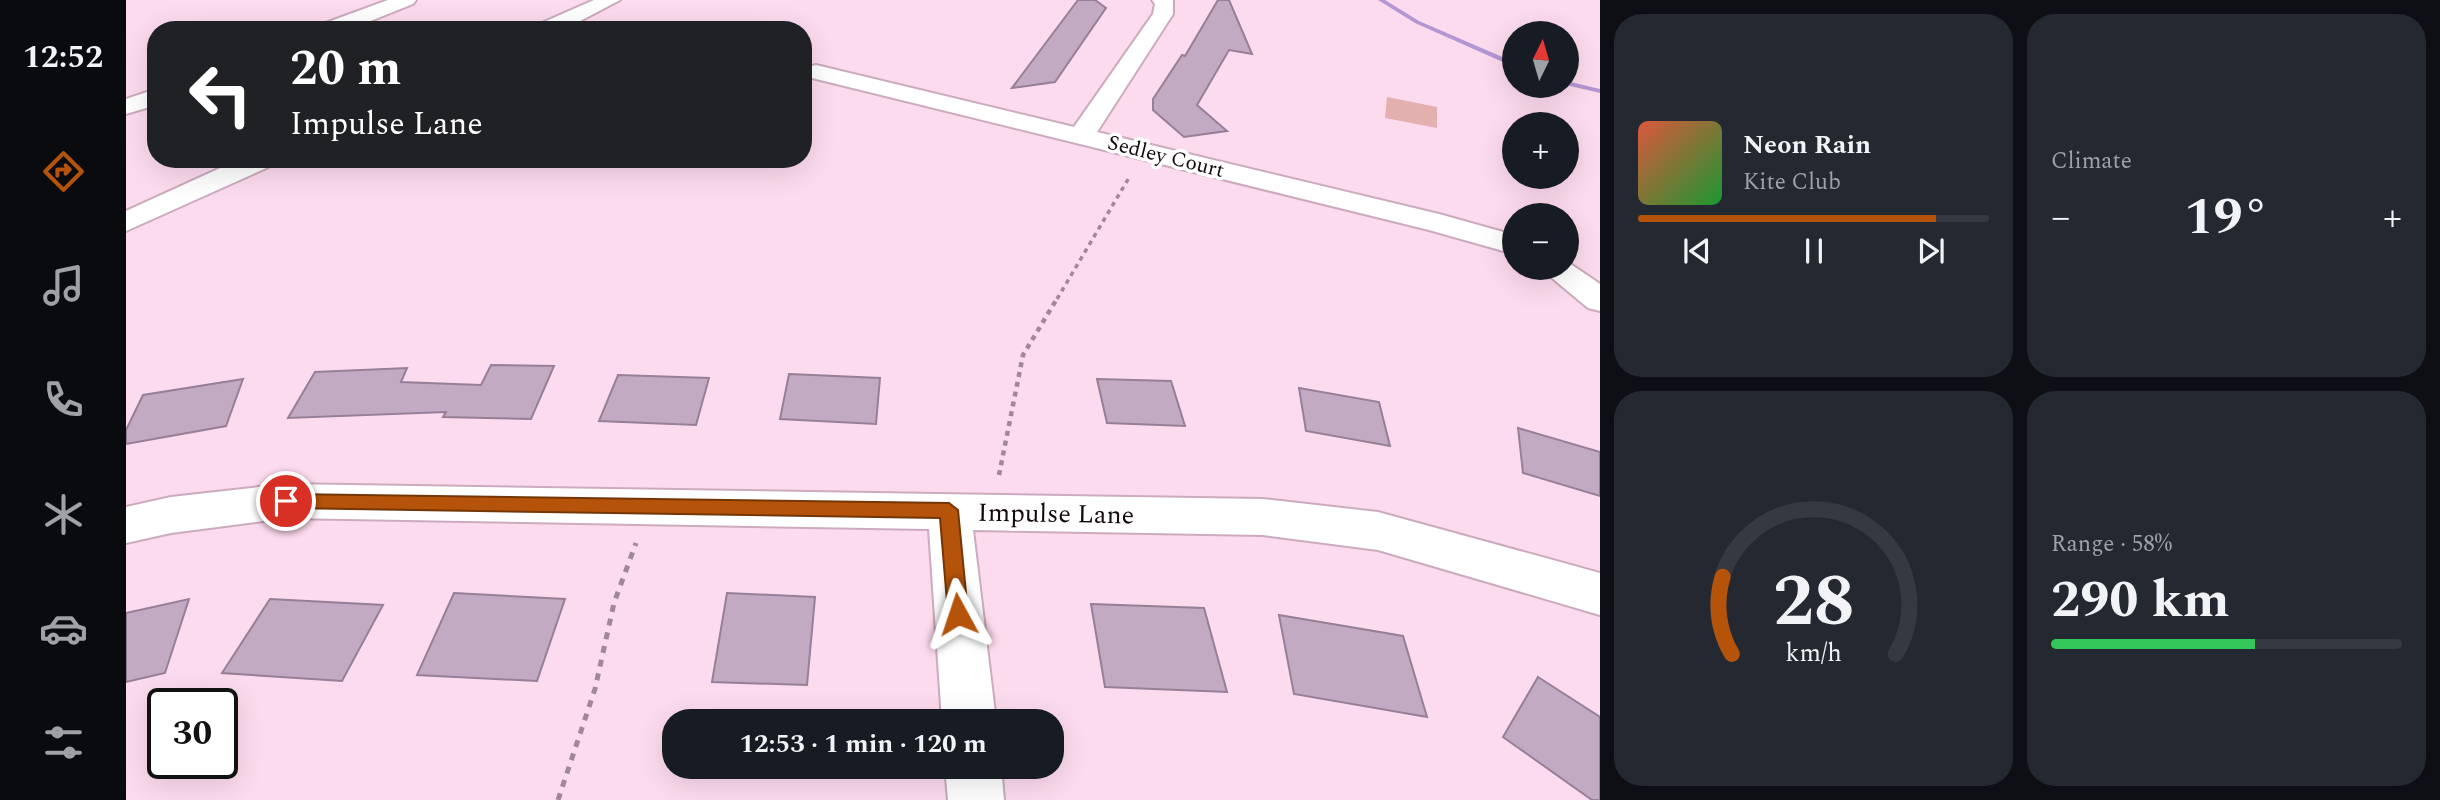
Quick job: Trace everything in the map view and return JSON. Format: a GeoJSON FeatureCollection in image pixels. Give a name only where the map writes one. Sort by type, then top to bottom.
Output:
{"type":"FeatureCollection","features":[{"type":"Feature","properties":{"kind":"street"},"geometry":{"type":"LineString","coordinates":[[351,21],[406,0]]}},
{"type":"Feature","properties":{"kind":"street"},"geometry":{"type":"LineString","coordinates":[[564,21],[610,0]]}},
{"type":"Feature","properties":{"kind":"street"},"geometry":{"type":"LineString","coordinates":[[1081,136],[1163,14],[1165,3],[1162,0]]}},
{"type":"Feature","properties":{"kind":"street","name":"Sedley Court"},"geometry":{"type":"LineString","coordinates":[[816,72],[1439,223],[1502,241]]}},
{"type":"Feature","properties":{"kind":"street"},"geometry":{"type":"LineString","coordinates":[[126,107],[147,99]]}},
{"type":"Feature","properties":{"kind":"street"},"geometry":{"type":"LineString","coordinates":[[126,222],[243,168]]}},
{"type":"Feature","properties":{"kind":"street"},"geometry":{"type":"LineString","coordinates":[[1572,280],[1600,300]]}},
{"type":"Feature","properties":{"kind":"street","name":"Impulse Lane"},"geometry":{"type":"LineString","coordinates":[[126,525],[171,515],[286,501],[1263,517],[1378,531],[1600,594]]}},
{"type":"Feature","properties":{"kind":"street"},"geometry":{"type":"LineString","coordinates":[[949,510],[968,709]]}},
{"type":"Feature","properties":{"kind":"street"},"geometry":{"type":"LineString","coordinates":[[974,779],[976,800]]}},
{"type":"Feature","properties":{"kind":"path"},"geometry":{"type":"LineString","coordinates":[[1001,512],[998,472],[1023,355],[1145,151]]}},
{"type":"Feature","properties":{"kind":"path"},"geometry":{"type":"LineString","coordinates":[[558,800],[595,689],[614,603],[648,506]]}},
{"type":"Feature","properties":{"kind":"shaded area"},"geometry":{"type":"Polygon","coordinates":[[[1387,97],[1437,107],[1437,128],[1385,118],[1387,97]]]}},
{"type":"Feature","properties":{"kind":"building"},"geometry":{"type":"Polygon","coordinates":[[[1078,0],[1095,0],[1106,8],[1055,82],[1012,88],[1078,0]]]}},
{"type":"Feature","properties":{"kind":"building"},"geometry":{"type":"Polygon","coordinates":[[[1218,0],[1229,0],[1252,54],[1229,50],[1197,105],[1227,131],[1184,137],[1153,110],[1153,99],[1182,55],[1185,56],[1218,0]]]}},
{"type":"Feature","properties":{"kind":"building"},"geometry":{"type":"Polygon","coordinates":[[[491,365],[554,366],[531,419],[443,417],[446,412],[288,418],[315,372],[407,368],[401,382],[481,385],[491,365]]]}},
{"type":"Feature","properties":{"kind":"building"},"geometry":{"type":"Polygon","coordinates":[[[789,374],[880,378],[876,424],[780,419],[789,374]]]}},
{"type":"Feature","properties":{"kind":"building"},"geometry":{"type":"Polygon","coordinates":[[[618,375],[709,378],[696,425],[599,421],[618,375]]]}},
{"type":"Feature","properties":{"kind":"building"},"geometry":{"type":"Polygon","coordinates":[[[243,379],[226,426],[126,444],[126,430],[143,395],[243,379]]]}},
{"type":"Feature","properties":{"kind":"building"},"geometry":{"type":"Polygon","coordinates":[[[1097,379],[1171,381],[1185,426],[1107,423],[1097,379]]]}},
{"type":"Feature","properties":{"kind":"building"},"geometry":{"type":"Polygon","coordinates":[[[1299,388],[1379,402],[1390,446],[1306,431],[1299,388]]]}},
{"type":"Feature","properties":{"kind":"building"},"geometry":{"type":"Polygon","coordinates":[[[1518,428],[1600,452],[1600,496],[1523,473],[1518,428]]]}},
{"type":"Feature","properties":{"kind":"building"},"geometry":{"type":"Polygon","coordinates":[[[454,593],[565,599],[537,681],[417,675],[454,593]]]}},
{"type":"Feature","properties":{"kind":"building"},"geometry":{"type":"Polygon","coordinates":[[[727,593],[815,597],[807,685],[712,682],[727,593]]]}},
{"type":"Feature","properties":{"kind":"building"},"geometry":{"type":"Polygon","coordinates":[[[189,599],[165,673],[126,682],[126,613],[189,599]]]}},
{"type":"Feature","properties":{"kind":"building"},"geometry":{"type":"Polygon","coordinates":[[[270,599],[383,605],[342,681],[222,673],[270,599]]]}},
{"type":"Feature","properties":{"kind":"building"},"geometry":{"type":"Polygon","coordinates":[[[1091,604],[1204,608],[1227,692],[1105,687],[1091,604]]]}},
{"type":"Feature","properties":{"kind":"building"},"geometry":{"type":"Polygon","coordinates":[[[1279,615],[1403,636],[1427,717],[1294,694],[1279,615]]]}},
{"type":"Feature","properties":{"kind":"building"},"geometry":{"type":"Polygon","coordinates":[[[1538,677],[1600,717],[1600,800],[1592,800],[1503,737],[1538,677]]]}},
{"type":"Feature","properties":{"kind":"waterway"},"geometry":{"type":"LineString","coordinates":[[1381,0],[1417,22],[1502,60]]}},
{"type":"Feature","properties":{"kind":"waterway"},"geometry":{"type":"LineString","coordinates":[[1579,86],[1600,91]]}},
{"type":"Feature","properties":{"kind":"route"},"geometry":{"type":"LineString","coordinates":[[286,501],[949,510],[958,614]]}}]}
